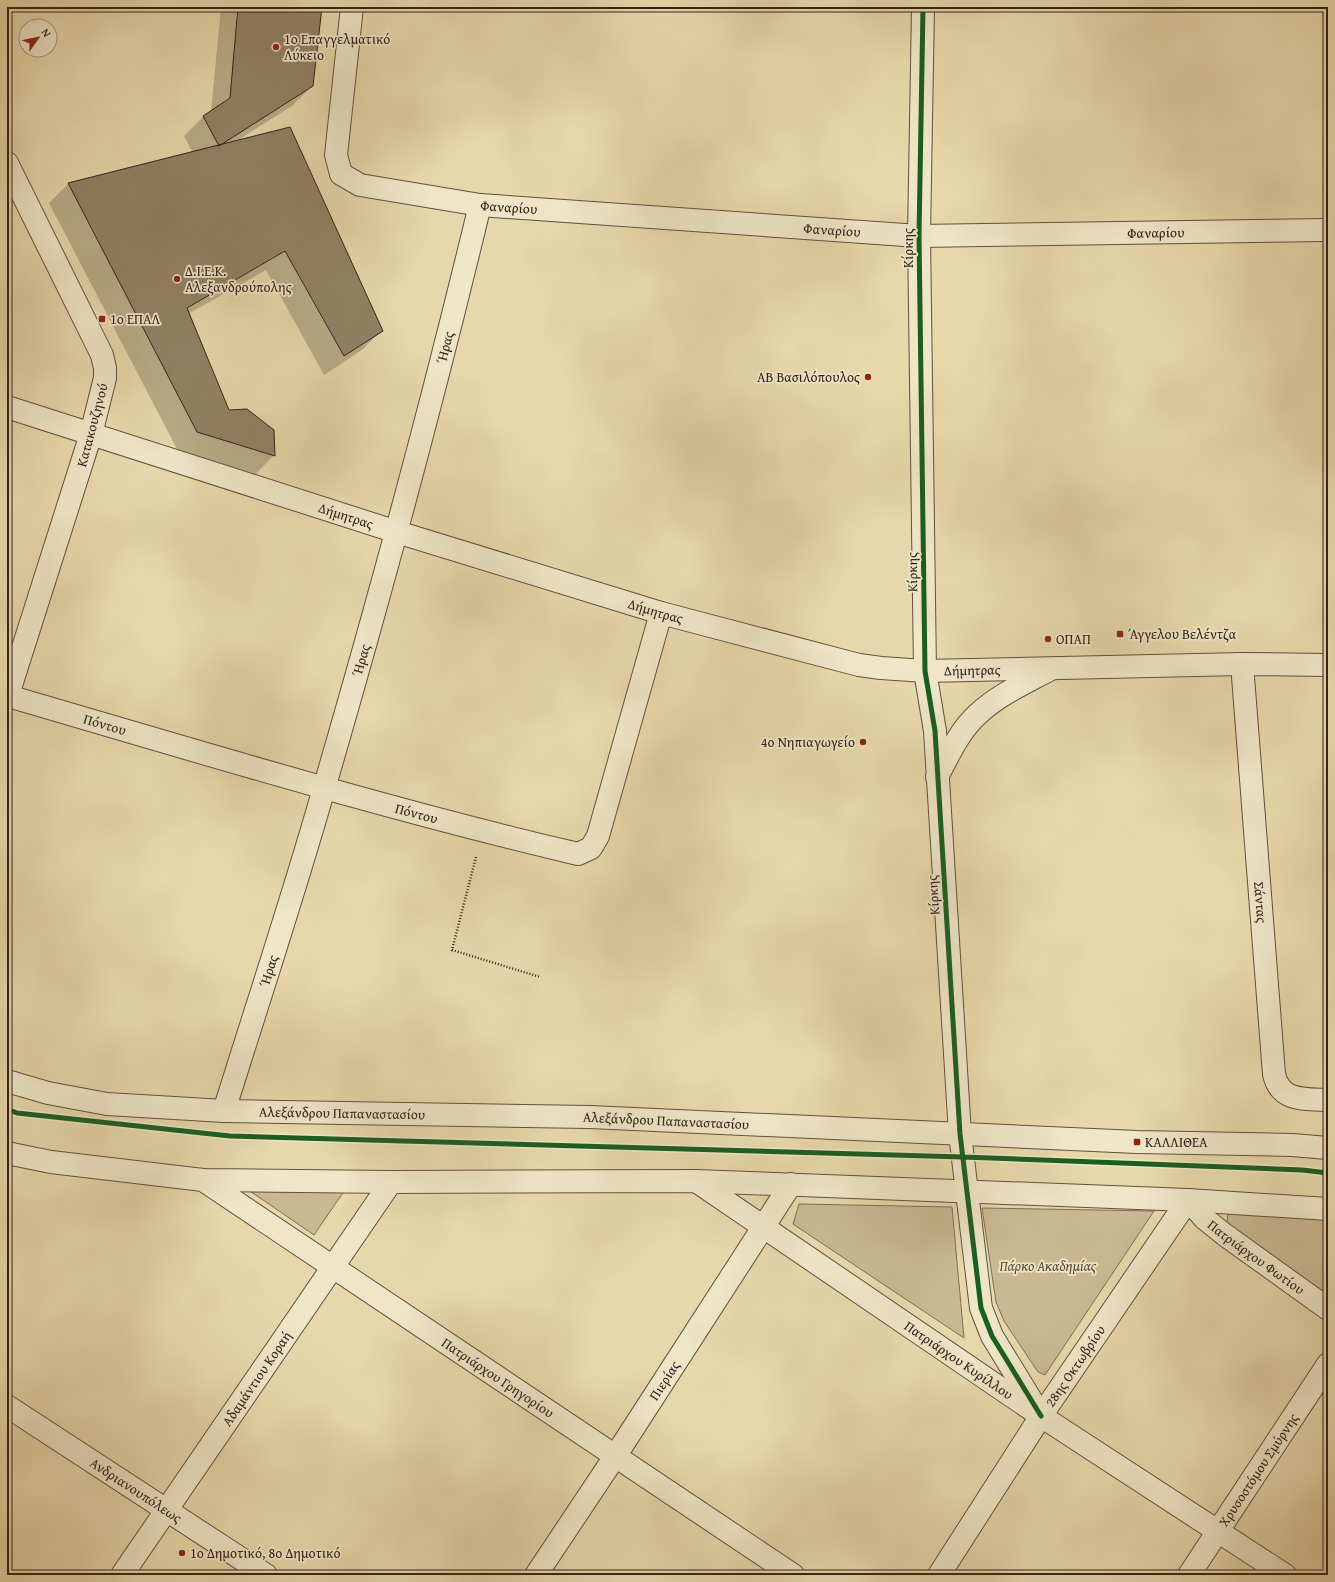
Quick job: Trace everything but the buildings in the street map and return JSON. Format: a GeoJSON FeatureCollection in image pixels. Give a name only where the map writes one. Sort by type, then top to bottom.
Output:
{"type":"FeatureCollection","features":[{"type":"Feature","properties":{"kind":"street","name":"Φαναρίου"},"geometry":{"type":"LineString","coordinates":[[352,7],[336,155],[341,174],[360,185],[480,205],[919,236],[1328,230]]}},
{"type":"Feature","properties":{"kind":"street","name":"Κίρκης"},"geometry":{"type":"LineString","coordinates":[[923,7],[919,236],[925,671],[933,716],[938,777],[960,1134],[981,1308],[992,1336],[1041,1416]]}},
{"type":"Feature","properties":{"kind":"street","name":"Κατακουζηνού"},"geometry":{"type":"LineString","coordinates":[[7,163],[102,355],[105,368],[105,378],[91,434],[7,697]]}},
{"type":"Feature","properties":{"kind":"street","name":"Ήρας"},"geometry":{"type":"LineString","coordinates":[[224,1111],[324,788],[397,532],[446,344],[480,205]]}},
{"type":"Feature","properties":{"kind":"street","name":"Δήμητρας"},"geometry":{"type":"LineString","coordinates":[[7,408],[397,532],[661,613],[859,665],[925,671],[1242,664],[1328,665]]}},
{"type":"Feature","properties":{"kind":"street","name":"Πόντου"},"geometry":{"type":"LineString","coordinates":[[7,697],[482,832],[578,854],[591,848],[598,836],[661,613]]}},
{"type":"Feature","properties":{"kind":"street","name":"Σάντας"},"geometry":{"type":"LineString","coordinates":[[1242,664],[1274,1074],[1282,1092],[1291,1097],[1328,1100]]}},
{"type":"Feature","properties":{"kind":"street"},"geometry":{"type":"LineString","coordinates":[[938,777],[957,740],[977,714],[1002,696],[1052,668]]}},
{"type":"Feature","properties":{"kind":"street","name":"Αλεξάνδρου Παπαναστασίου"},"geometry":{"type":"LineString","coordinates":[[7,1081],[48,1093],[107,1104],[224,1111],[590,1117],[1137,1142],[1292,1145],[1328,1148]]}},
{"type":"Feature","properties":{"kind":"street"},"geometry":{"type":"LineString","coordinates":[[7,1153],[51,1162],[203,1180],[391,1182],[696,1180],[1188,1200],[1328,1209]]}},
{"type":"Feature","properties":{"kind":"street","name":"Πατριάρχου Γρηγορίου"},"geometry":{"type":"LineString","coordinates":[[203,1180],[334,1266],[793,1575]]}},
{"type":"Feature","properties":{"kind":"street","name":"Πατριάρχου Κυρίλλου"},"geometry":{"type":"LineString","coordinates":[[696,1180],[1041,1416],[1285,1575]]}},
{"type":"Feature","properties":{"kind":"street","name":"Αδαμάντιου Κοραή"},"geometry":{"type":"LineString","coordinates":[[122,1575],[391,1182]]}},
{"type":"Feature","properties":{"kind":"street","name":"Πιερίας"},"geometry":{"type":"LineString","coordinates":[[536,1575],[616,1455],[791,1184]]}},
{"type":"Feature","properties":{"kind":"street","name":"Πατριάρχου Φωτίου"},"geometry":{"type":"LineString","coordinates":[[1188,1200],[1205,1219],[1220,1231],[1328,1309]]}},
{"type":"Feature","properties":{"kind":"street","name":"28ης Οκτωβρίου"},"geometry":{"type":"LineString","coordinates":[[940,1575],[1041,1416],[1188,1200]]}},
{"type":"Feature","properties":{"kind":"street","name":"Χρυσοστόμου Σμύρνης"},"geometry":{"type":"LineString","coordinates":[[1189,1575],[1328,1364]]}},
{"type":"Feature","properties":{"kind":"street","name":"Ανδριανουπόλεως"},"geometry":{"type":"LineString","coordinates":[[7,1406],[266,1575]]}},
{"type":"Feature","properties":{"kind":"path"},"geometry":{"type":"LineString","coordinates":[[482,832],[452,950],[540,977]]}},
{"type":"Feature","properties":{"kind":"green space"},"geometry":{"type":"Polygon","coordinates":[[[351,1181],[314,1235],[247,1189],[351,1181]]]}},
{"type":"Feature","properties":{"kind":"green space"},"geometry":{"type":"Polygon","coordinates":[[[799,1204],[952,1207],[964,1338],[793,1224],[799,1204]]]}},
{"type":"Feature","properties":{"kind":"green space","name":"Πάρκο Ακαδημίας"},"geometry":{"type":"Polygon","coordinates":[[[982,1208],[1154,1211],[1045,1375],[1038,1372],[1004,1321],[996,1302],[982,1208]]]}},
{"type":"Feature","properties":{"kind":"green space"},"geometry":{"type":"Polygon","coordinates":[[[1228,1210],[1328,1217],[1328,1297],[1227,1224],[1228,1210]]]}},
{"type":"Feature","properties":{"kind":"cycle path"},"geometry":{"type":"LineString","coordinates":[[923,7],[919,236],[925,671],[935,731],[960,1134],[981,1308],[992,1336],[1041,1416]]}},
{"type":"Feature","properties":{"kind":"cycle path"},"geometry":{"type":"LineString","coordinates":[[7,1109],[17,1113],[230,1136],[963,1157],[1302,1170],[1328,1173]]}},
{"type":"Feature","properties":{"kind":"place","name":"1ο Επαγγελματικό Λύκειο"},"geometry":{"type":"Point","coordinates":[276,47]}},
{"type":"Feature","properties":{"kind":"place","name":"Δ.Ι.Ε.Κ. Αλεξανδρούπολης"},"geometry":{"type":"Point","coordinates":[177,279]}},
{"type":"Feature","properties":{"kind":"place","name":"1ο ΕΠΑΛ"},"geometry":{"type":"Point","coordinates":[102,319]}},
{"type":"Feature","properties":{"kind":"place","name":"ΑΒ Βασιλόπουλος"},"geometry":{"type":"Point","coordinates":[868,377]}},
{"type":"Feature","properties":{"kind":"place","name":"Άγγελου Βελέντζα"},"geometry":{"type":"Point","coordinates":[1120,634]}},
{"type":"Feature","properties":{"kind":"place","name":"ΟΠΑΠ"},"geometry":{"type":"Point","coordinates":[1048,639]}},
{"type":"Feature","properties":{"kind":"place","name":"4ο Νηπιαγωγείο"},"geometry":{"type":"Point","coordinates":[863,742]}},
{"type":"Feature","properties":{"kind":"place","name":"ΚΑΛΛΙΘΕΑ"},"geometry":{"type":"Point","coordinates":[1137,1142]}},
{"type":"Feature","properties":{"kind":"place","name":"1ο Δημοτικό, 8ο Δημοτικό"},"geometry":{"type":"Point","coordinates":[182,1553]}}]}
